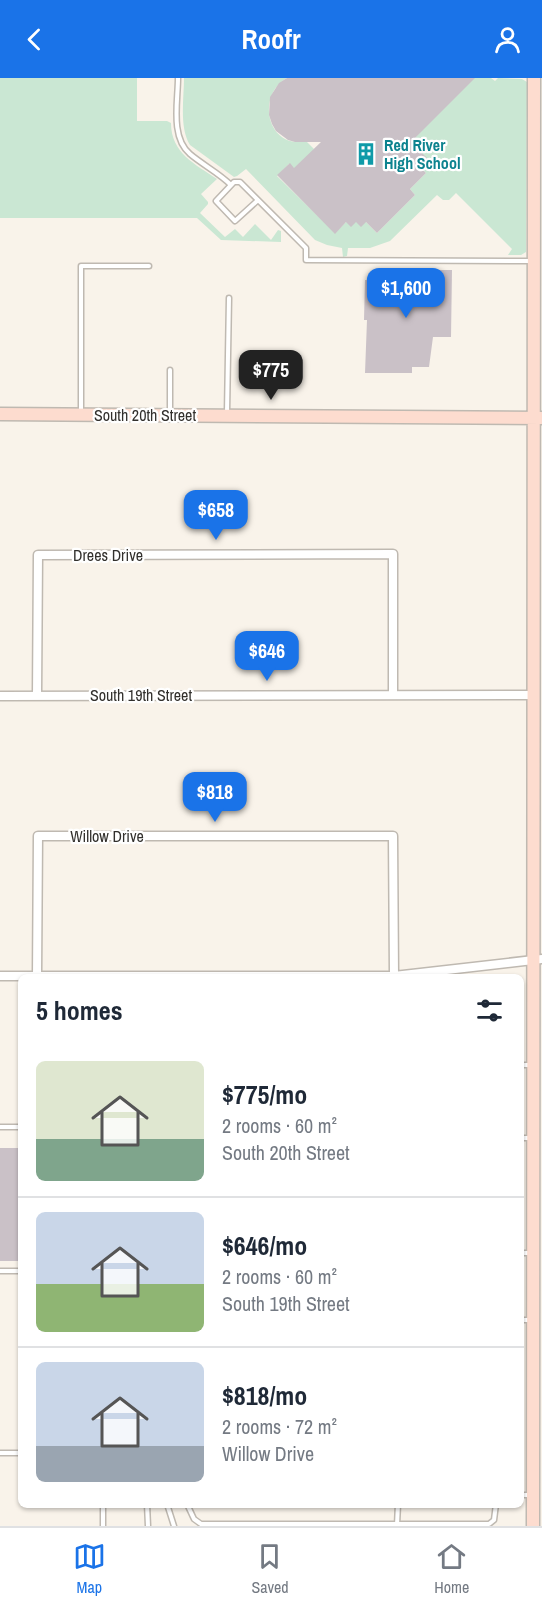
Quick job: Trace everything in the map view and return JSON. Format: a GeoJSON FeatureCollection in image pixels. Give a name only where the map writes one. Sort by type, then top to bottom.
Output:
{"type":"FeatureCollection","features":[{"type":"Feature","properties":{"kind":"street"},"geometry":{"type":"LineString","coordinates":[[533,1526],[538,1320],[534,1253],[538,1232],[527,1065],[538,959],[538,418],[534,261],[534,78]]}},
{"type":"Feature","properties":{"kind":"street","name":"South 20th Street"},"geometry":{"type":"LineString","coordinates":[[0,414],[538,418]]}},
{"type":"Feature","properties":{"kind":"street","name":"Drees Drive"},"geometry":{"type":"LineString","coordinates":[[37,695],[39,555],[393,554],[393,695]]}},
{"type":"Feature","properties":{"kind":"street","name":"South 19th Street"},"geometry":{"type":"LineString","coordinates":[[0,696],[393,695],[537,702]]}},
{"type":"Feature","properties":{"kind":"street","name":"Willow Drive"},"geometry":{"type":"LineString","coordinates":[[38,974],[38,836],[393,836],[394,974]]}},
{"type":"Feature","properties":{"kind":"street"},"geometry":{"type":"LineString","coordinates":[[411,974],[538,959]]}},
{"type":"Feature","properties":{"kind":"street"},"geometry":{"type":"LineString","coordinates":[[0,976],[18,976]]}},
{"type":"Feature","properties":{"kind":"lane"},"geometry":{"type":"LineString","coordinates":[[178,78],[177,125],[181,143],[191,155],[220,174],[231,185]]}},
{"type":"Feature","properties":{"kind":"lane"},"geometry":{"type":"LineString","coordinates":[[257,201],[237,220],[233,220],[216,201],[231,185],[237,181],[240,182],[306,249],[306,260],[534,261]]}},
{"type":"Feature","properties":{"kind":"lane"},"geometry":{"type":"LineString","coordinates":[[81,415],[81,266],[149,266]]}},
{"type":"Feature","properties":{"kind":"lane"},"geometry":{"type":"LineString","coordinates":[[227,416],[229,298]]}},
{"type":"Feature","properties":{"kind":"lane"},"geometry":{"type":"LineString","coordinates":[[170,370],[170,415]]}},
{"type":"Feature","properties":{"kind":"lane"},"geometry":{"type":"LineString","coordinates":[[0,1127],[18,1127]]}},
{"type":"Feature","properties":{"kind":"lane"},"geometry":{"type":"LineString","coordinates":[[524,1253],[534,1253]]}},
{"type":"Feature","properties":{"kind":"lane"},"geometry":{"type":"LineString","coordinates":[[0,1271],[18,1271]]}},
{"type":"Feature","properties":{"kind":"lane"},"geometry":{"type":"LineString","coordinates":[[0,1453],[18,1453]]}},
{"type":"Feature","properties":{"kind":"lane"},"geometry":{"type":"LineString","coordinates":[[103,1508],[103,1526]]}},
{"type":"Feature","properties":{"kind":"lane"},"geometry":{"type":"LineString","coordinates":[[147,1508],[148,1526]]}},
{"type":"Feature","properties":{"kind":"lane"},"geometry":{"type":"LineString","coordinates":[[168,1508],[174,1526]]}},
{"type":"Feature","properties":{"kind":"lane"},"geometry":{"type":"LineString","coordinates":[[189,1508],[194,1520],[199,1523],[251,1525],[489,1524],[494,1520],[496,1508]]}},
{"type":"Feature","properties":{"kind":"lane"},"geometry":{"type":"LineString","coordinates":[[397,1525],[398,1508]]}},
{"type":"Feature","properties":{"kind":"green space"},"geometry":{"type":"Polygon","coordinates":[[[0,78],[137,78],[137,121],[171,123],[175,142],[180,150],[193,163],[217,179],[201,194],[208,204],[200,213],[225,237],[235,229],[243,237],[255,224],[271,240],[278,230],[281,231],[281,242],[221,240],[197,218],[0,218],[0,78]]]}},
{"type":"Feature","properties":{"kind":"green space"},"geometry":{"type":"Polygon","coordinates":[[[184,78],[287,78],[277,86],[271,97],[270,120],[282,137],[293,142],[306,141],[314,149],[298,172],[289,164],[277,176],[335,233],[346,222],[366,222],[377,233],[415,195],[410,189],[426,173],[420,167],[411,142],[470,78],[491,78],[495,81],[498,78],[522,79],[527,82],[526,252],[521,255],[508,255],[512,249],[456,193],[449,200],[443,200],[437,195],[390,241],[370,248],[348,248],[347,256],[343,257],[342,248],[315,240],[246,169],[234,177],[190,145],[183,121],[184,78]]]}},
{"type":"Feature","properties":{"kind":"building","name":"Red River High School"},"geometry":{"type":"Polygon","coordinates":[[[287,78],[475,78],[411,142],[428,159],[420,167],[426,173],[410,189],[415,195],[377,233],[366,222],[361,227],[356,222],[351,227],[346,222],[335,234],[277,175],[290,163],[294,168],[321,142],[288,140],[276,131],[272,124],[269,115],[270,97],[279,83],[287,78]]]}},
{"type":"Feature","properties":{"kind":"building"},"geometry":{"type":"Polygon","coordinates":[[[388,270],[452,270],[451,337],[433,337],[429,367],[412,367],[412,373],[365,373],[367,320],[364,320],[365,280],[387,281],[388,270]]]}},
{"type":"Feature","properties":{"kind":"building"},"geometry":{"type":"Polygon","coordinates":[[[0,1148],[18,1148],[18,1261],[0,1261],[0,1148]]]}},
{"type":"Feature","properties":{"kind":"place","name":"Red River High School"},"geometry":{"type":"Point","coordinates":[366,154]}}]}
